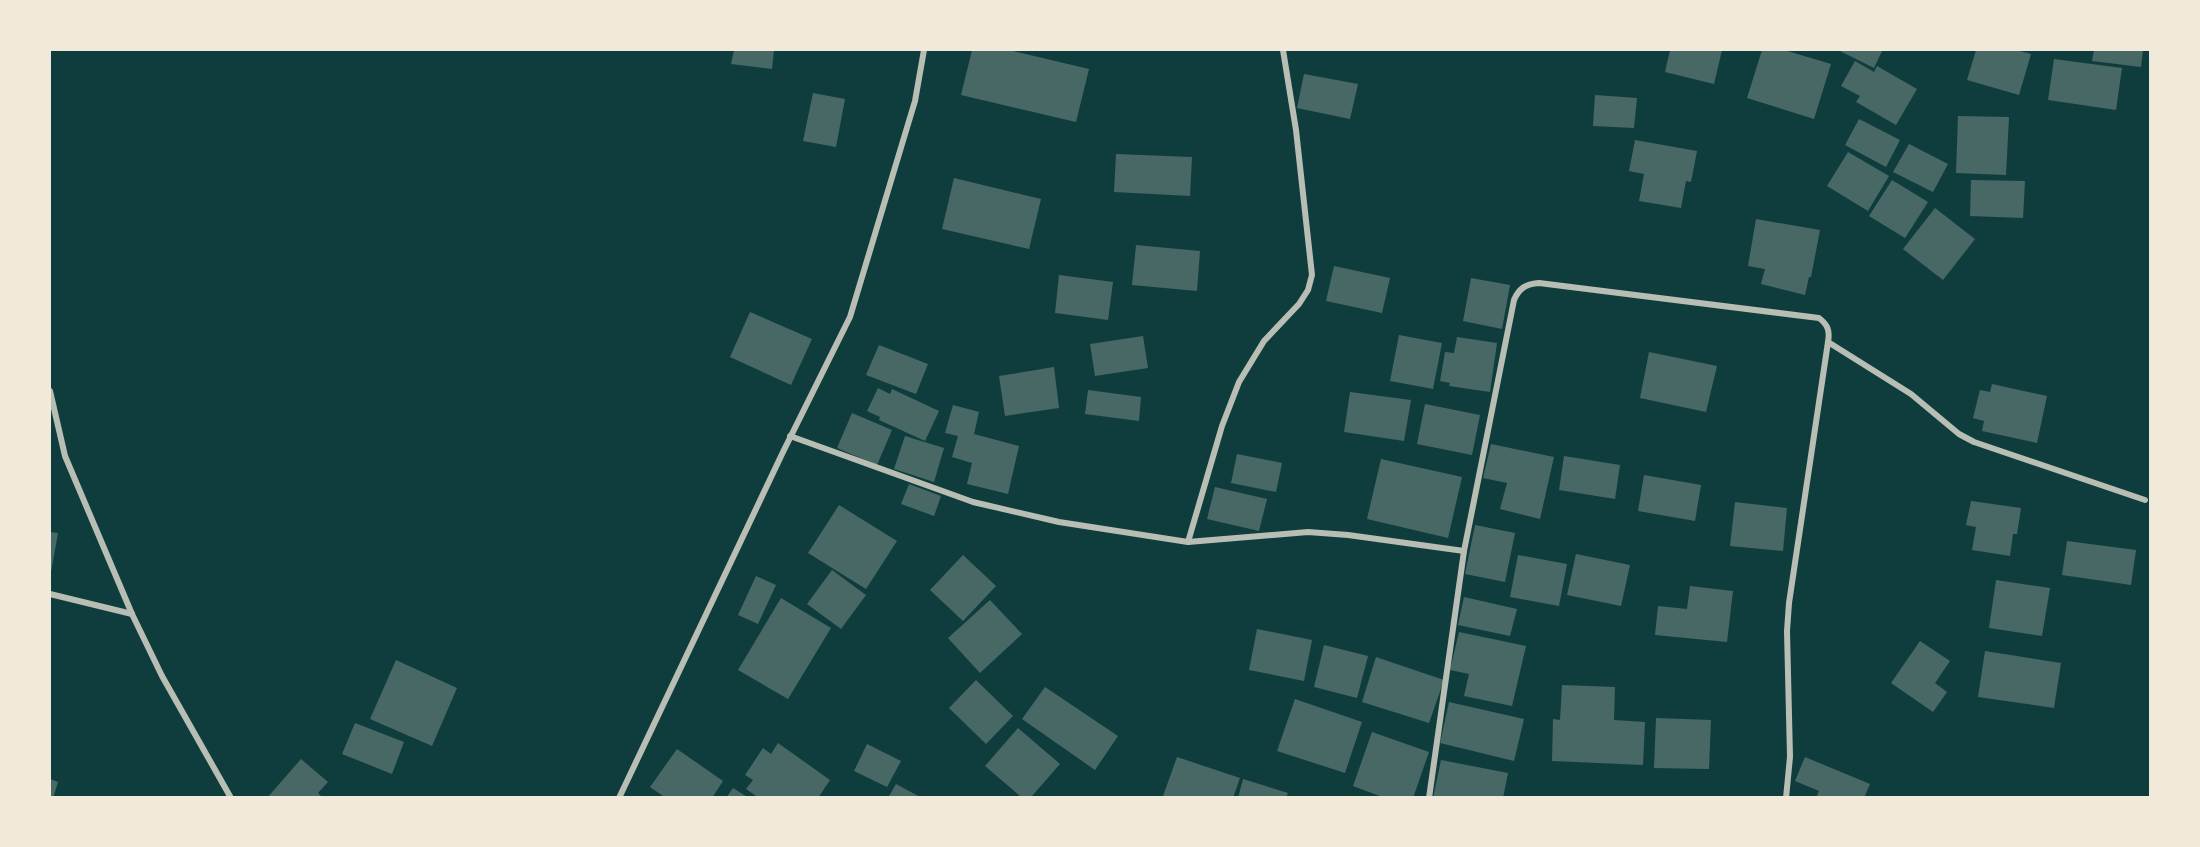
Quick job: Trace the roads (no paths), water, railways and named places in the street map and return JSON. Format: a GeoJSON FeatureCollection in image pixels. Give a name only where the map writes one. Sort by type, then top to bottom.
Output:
{"type":"FeatureCollection","features":[{"type":"Feature","properties":{"kind":"street"},"geometry":{"type":"LineString","coordinates":[[619,798],[790,436],[850,317],[915,101],[924,50]]}},
{"type":"Feature","properties":{"kind":"street"},"geometry":{"type":"LineString","coordinates":[[1188,542],[1222,426],[1239,382],[1264,341],[1299,304],[1308,290],[1312,275],[1296,130],[1283,50]]}},
{"type":"Feature","properties":{"kind":"street"},"geometry":{"type":"LineString","coordinates":[[1429,798],[1464,551],[1514,300],[1523,287],[1539,283],[1819,318],[1826,324],[1829,332],[1828,342],[1789,603],[1787,631],[1790,757],[1786,798]]}},
{"type":"Feature","properties":{"kind":"street"},"geometry":{"type":"LineString","coordinates":[[1828,342],[1911,394],[1959,434],[1974,442],[2145,500]]}},
{"type":"Feature","properties":{"kind":"street"},"geometry":{"type":"LineString","coordinates":[[50,391],[65,456],[132,614],[162,676],[231,798]]}},
{"type":"Feature","properties":{"kind":"street"},"geometry":{"type":"LineString","coordinates":[[790,436],[973,502],[1059,522],[1188,542],[1308,532],[1348,535],[1464,551]]}},
{"type":"Feature","properties":{"kind":"street"},"geometry":{"type":"LineString","coordinates":[[50,594],[132,614]]}}]}
